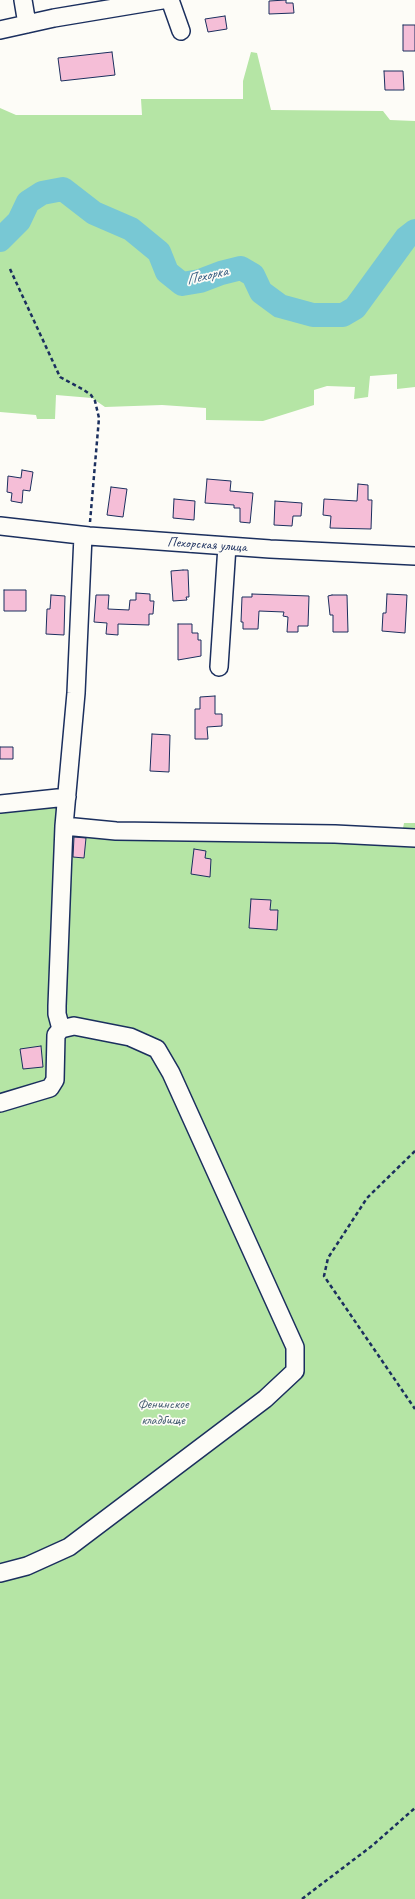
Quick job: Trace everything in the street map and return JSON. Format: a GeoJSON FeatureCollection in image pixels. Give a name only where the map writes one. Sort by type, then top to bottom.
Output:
{"type":"FeatureCollection","features":[{"type":"Feature","properties":{"kind":"street"},"geometry":{"type":"LineString","coordinates":[[23,0],[27,24]]}},
{"type":"Feature","properties":{"kind":"street"},"geometry":{"type":"LineString","coordinates":[[0,30],[162,0]]}},
{"type":"Feature","properties":{"kind":"street"},"geometry":{"type":"LineString","coordinates":[[170,0],[181,31]]}},
{"type":"Feature","properties":{"kind":"street","name":"Пехорская улица"},"geometry":{"type":"LineString","coordinates":[[0,526],[86,536],[228,546],[415,556]]}},
{"type":"Feature","properties":{"kind":"street"},"geometry":{"type":"LineString","coordinates":[[61,1029],[57,1010],[64,826],[76,693],[86,536]]}},
{"type":"Feature","properties":{"kind":"street"},"geometry":{"type":"LineString","coordinates":[[219,667],[228,546]]}},
{"type":"Feature","properties":{"kind":"street"},"geometry":{"type":"LineString","coordinates":[[0,804],[67,797]]}},
{"type":"Feature","properties":{"kind":"street"},"geometry":{"type":"LineString","coordinates":[[64,826],[116,831],[335,834],[415,838]]}},
{"type":"Feature","properties":{"kind":"street"},"geometry":{"type":"LineString","coordinates":[[0,1103],[50,1088],[55,1080],[56,1035],[61,1029],[74,1026],[130,1037],[157,1049],[171,1073],[295,1347],[295,1372],[265,1399],[69,1547],[27,1566],[0,1573]]}},
{"type":"Feature","properties":{"kind":"path"},"geometry":{"type":"LineString","coordinates":[[10,269],[60,377],[84,390],[91,395],[95,401],[99,418],[86,536]]}},
{"type":"Feature","properties":{"kind":"path"},"geometry":{"type":"LineString","coordinates":[[415,1151],[367,1198],[328,1258],[324,1276],[415,1409]]}},
{"type":"Feature","properties":{"kind":"path"},"geometry":{"type":"LineString","coordinates":[[302,1899],[373,1845],[415,1808]]}},
{"type":"Feature","properties":{"kind":"green space"},"geometry":{"type":"Polygon","coordinates":[[[251,52],[257,53],[271,110],[383,111],[390,120],[415,121],[415,387],[397,389],[397,374],[370,376],[368,397],[354,399],[355,387],[327,386],[314,390],[314,405],[263,421],[206,420],[206,408],[162,405],[105,407],[92,398],[56,395],[55,419],[37,419],[36,415],[0,412],[0,108],[16,115],[142,115],[141,99],[243,99],[243,81],[251,52]]]}},
{"type":"Feature","properties":{"kind":"green space","name":"Фенинское кладбище"},"geometry":{"type":"Polygon","coordinates":[[[75,792],[73,818],[93,819],[94,823],[402,833],[404,823],[415,823],[415,1899],[0,1899],[0,798],[75,792]]]}},
{"type":"Feature","properties":{"kind":"building"},"geometry":{"type":"Polygon","coordinates":[[[286,0],[286,3],[293,3],[294,13],[269,14],[269,1],[286,0]]]}},
{"type":"Feature","properties":{"kind":"building"},"geometry":{"type":"Polygon","coordinates":[[[225,16],[227,29],[208,32],[205,19],[225,16]]]}},
{"type":"Feature","properties":{"kind":"building"},"geometry":{"type":"Polygon","coordinates":[[[403,25],[415,25],[415,51],[403,51],[403,25]]]}},
{"type":"Feature","properties":{"kind":"building"},"geometry":{"type":"Polygon","coordinates":[[[112,52],[115,75],[61,81],[58,58],[112,52]]]}},
{"type":"Feature","properties":{"kind":"building"},"geometry":{"type":"Polygon","coordinates":[[[384,71],[403,71],[404,90],[385,90],[384,71]]]}},
{"type":"Feature","properties":{"kind":"building"},"geometry":{"type":"Polygon","coordinates":[[[22,470],[33,472],[30,491],[23,490],[22,503],[11,501],[12,493],[7,492],[8,476],[21,478],[22,470]]]}},
{"type":"Feature","properties":{"kind":"building"},"geometry":{"type":"Polygon","coordinates":[[[207,479],[231,481],[230,491],[253,493],[250,523],[240,522],[240,508],[234,508],[234,505],[205,503],[207,479]]]}},
{"type":"Feature","properties":{"kind":"building"},"geometry":{"type":"Polygon","coordinates":[[[358,484],[368,485],[368,500],[372,500],[371,529],[330,528],[331,516],[323,515],[324,499],[357,501],[358,484]]]}},
{"type":"Feature","properties":{"kind":"building"},"geometry":{"type":"Polygon","coordinates":[[[111,487],[127,489],[123,517],[107,515],[111,487]]]}},
{"type":"Feature","properties":{"kind":"building"},"geometry":{"type":"Polygon","coordinates":[[[174,499],[195,501],[194,520],[173,518],[174,499]]]}},
{"type":"Feature","properties":{"kind":"building"},"geometry":{"type":"Polygon","coordinates":[[[275,501],[302,503],[301,516],[293,516],[292,526],[274,525],[275,501]]]}},
{"type":"Feature","properties":{"kind":"building"},"geometry":{"type":"Polygon","coordinates":[[[188,570],[189,597],[186,597],[187,600],[173,601],[171,571],[188,570]]]}},
{"type":"Feature","properties":{"kind":"building"},"geometry":{"type":"Polygon","coordinates":[[[4,590],[26,590],[26,611],[4,611],[4,590]]]}},
{"type":"Feature","properties":{"kind":"building"},"geometry":{"type":"Polygon","coordinates":[[[136,593],[150,594],[150,601],[154,601],[153,614],[149,614],[149,625],[118,624],[118,635],[106,634],[107,623],[94,622],[96,595],[109,595],[108,609],[129,610],[130,600],[136,600],[136,593]]]}},
{"type":"Feature","properties":{"kind":"building"},"geometry":{"type":"Polygon","coordinates":[[[252,594],[309,596],[308,626],[298,626],[298,632],[287,632],[288,617],[283,616],[284,612],[259,611],[258,629],[243,629],[243,622],[241,622],[242,597],[252,597],[252,594]]]}},
{"type":"Feature","properties":{"kind":"building"},"geometry":{"type":"Polygon","coordinates":[[[387,594],[407,595],[405,633],[382,631],[383,613],[386,613],[387,594]]]}},
{"type":"Feature","properties":{"kind":"building"},"geometry":{"type":"Polygon","coordinates":[[[51,595],[65,596],[64,635],[46,634],[47,609],[50,609],[51,595]]]}},
{"type":"Feature","properties":{"kind":"building"},"geometry":{"type":"Polygon","coordinates":[[[347,595],[348,632],[333,632],[333,615],[330,615],[328,596],[347,595]]]}},
{"type":"Feature","properties":{"kind":"building"},"geometry":{"type":"Polygon","coordinates":[[[178,624],[192,624],[192,633],[198,633],[198,640],[201,640],[201,656],[178,660],[178,624]]]}},
{"type":"Feature","properties":{"kind":"building"},"geometry":{"type":"Polygon","coordinates":[[[215,696],[215,714],[222,714],[222,726],[207,727],[208,739],[195,739],[195,709],[200,709],[200,697],[215,696]]]}},
{"type":"Feature","properties":{"kind":"building"},"geometry":{"type":"Polygon","coordinates":[[[152,734],[170,735],[169,772],[150,771],[152,734]]]}},
{"type":"Feature","properties":{"kind":"building"},"geometry":{"type":"Polygon","coordinates":[[[0,747],[13,747],[13,759],[0,759],[0,747]]]}},
{"type":"Feature","properties":{"kind":"building"},"geometry":{"type":"Polygon","coordinates":[[[74,837],[86,838],[84,858],[73,857],[74,837]]]}},
{"type":"Feature","properties":{"kind":"building"},"geometry":{"type":"Polygon","coordinates":[[[194,849],[206,851],[205,858],[211,859],[210,877],[191,874],[194,849]]]}},
{"type":"Feature","properties":{"kind":"building"},"geometry":{"type":"Polygon","coordinates":[[[251,899],[271,900],[270,910],[278,910],[277,930],[249,928],[251,899]]]}},
{"type":"Feature","properties":{"kind":"building"},"geometry":{"type":"Polygon","coordinates":[[[41,1046],[43,1067],[23,1069],[20,1049],[41,1046]]]}},
{"type":"Feature","properties":{"kind":"waterway","name":"Пехорка"},"geometry":{"type":"LineString","coordinates":[[0,240],[19,221],[28,202],[42,193],[63,189],[94,213],[131,229],[159,252],[167,272],[182,284],[200,281],[221,273],[241,268],[253,275],[261,292],[280,306],[313,315],[343,315],[355,308],[406,238],[415,231]]}}]}
